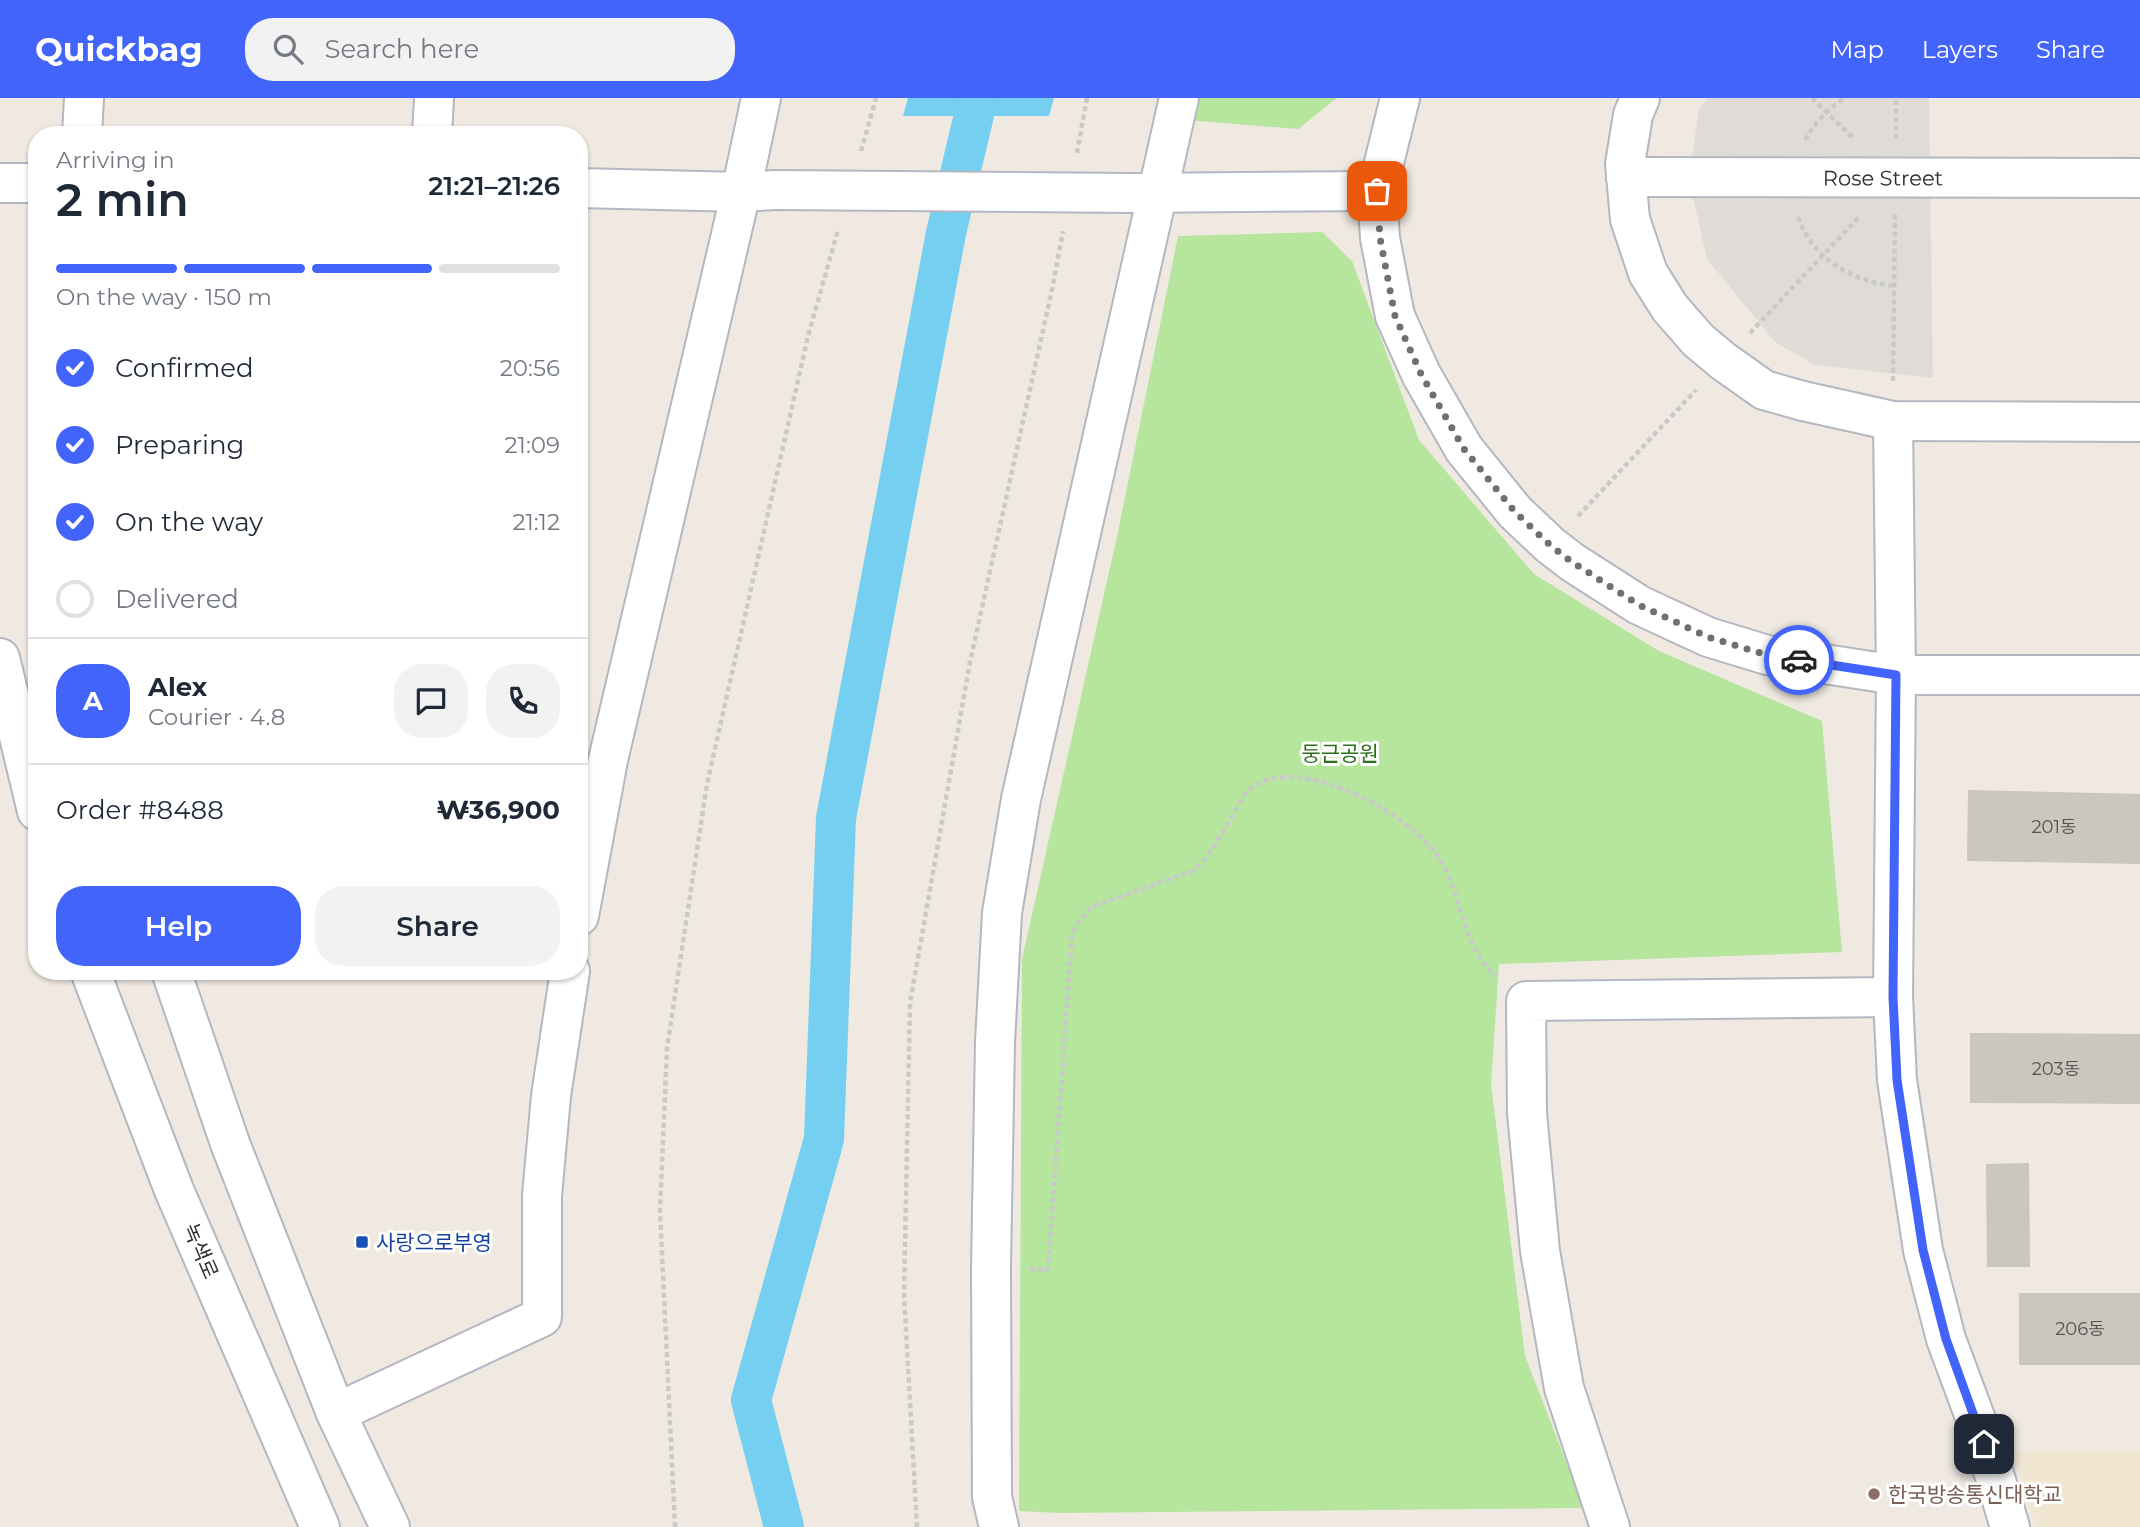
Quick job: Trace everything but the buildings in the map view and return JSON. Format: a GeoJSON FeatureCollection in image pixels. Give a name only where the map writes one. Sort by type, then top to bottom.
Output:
{"type":"FeatureCollection","features":[{"type":"Feature","properties":{"kind":"street"},"geometry":{"type":"LineString","coordinates":[[83,126],[85,98]]}},
{"type":"Feature","properties":{"kind":"street"},"geometry":{"type":"LineString","coordinates":[[432,126],[434,98]]}},
{"type":"Feature","properties":{"kind":"street"},"geometry":{"type":"LineString","coordinates":[[588,868],[608,760],[758,191],[761,98]]}},
{"type":"Feature","properties":{"kind":"street"},"geometry":{"type":"LineString","coordinates":[[999,1527],[992,1497],[991,1268],[995,1042],[1004,900],[1021,799],[1145,193],[1179,98]]}},
{"type":"Feature","properties":{"kind":"street"},"geometry":{"type":"LineString","coordinates":[[1400,98],[1377,191],[1380,238],[1395,316],[1421,374],[1464,449],[1515,512],[1550,545],[1639,605],[1708,637],[1767,655],[1896,675],[2140,675]]}},
{"type":"Feature","properties":{"kind":"street"},"geometry":{"type":"LineString","coordinates":[[1640,98],[1633,115],[1625,164],[1630,219],[1648,273],[1677,316],[1698,340],[1764,390],[1894,421],[2140,422]]}},
{"type":"Feature","properties":{"kind":"street","name":"Rose Street"},"geometry":{"type":"LineString","coordinates":[[1626,177],[2140,178]]}},
{"type":"Feature","properties":{"kind":"street"},"geometry":{"type":"LineString","coordinates":[[0,183],[28,183]]}},
{"type":"Feature","properties":{"kind":"street"},"geometry":{"type":"LineString","coordinates":[[588,188],[1145,193],[1377,191]]}},
{"type":"Feature","properties":{"kind":"street"},"geometry":{"type":"LineString","coordinates":[[1894,421],[1896,675],[1893,997],[1897,1080],[1923,1250],[1946,1339],[1984,1444],[2010,1527]]}},
{"type":"Feature","properties":{"kind":"street"},"geometry":{"type":"LineString","coordinates":[[0,658],[28,773]]}},
{"type":"Feature","properties":{"kind":"street","name":"녹색로"},"geometry":{"type":"LineString","coordinates":[[93,980],[174,1190],[320,1527]]}},
{"type":"Feature","properties":{"kind":"street"},"geometry":{"type":"LineString","coordinates":[[175,980],[231,1146],[336,1413],[390,1527]]}},
{"type":"Feature","properties":{"kind":"street"},"geometry":{"type":"LineString","coordinates":[[336,1413],[542,1317],[542,1196],[551,1096],[569,980]]}},
{"type":"Feature","properties":{"kind":"street"},"geometry":{"type":"LineString","coordinates":[[1610,1527],[1564,1388],[1540,1251],[1527,1113],[1526,1001],[1893,997]]}},
{"type":"Feature","properties":{"kind":"path"},"geometry":{"type":"LineString","coordinates":[[861,151],[876,98]]}},
{"type":"Feature","properties":{"kind":"path"},"geometry":{"type":"LineString","coordinates":[[1074,165],[1087,98]]}},
{"type":"Feature","properties":{"kind":"path"},"geometry":{"type":"LineString","coordinates":[[1812,98],[1896,178]]}},
{"type":"Feature","properties":{"kind":"path"},"geometry":{"type":"LineString","coordinates":[[1894,421],[1896,98]]}},
{"type":"Feature","properties":{"kind":"path"},"geometry":{"type":"LineString","coordinates":[[1550,545],[1896,178]]}},
{"type":"Feature","properties":{"kind":"path"},"geometry":{"type":"LineString","coordinates":[[675,1527],[660,1211],[667,1048],[707,784],[808,336],[842,217]]}},
{"type":"Feature","properties":{"kind":"path"},"geometry":{"type":"LineString","coordinates":[[917,1527],[904,1295],[910,1003],[970,662],[1065,218]]}},
{"type":"Feature","properties":{"kind":"path"},"geometry":{"type":"LineString","coordinates":[[991,1268],[1048,1270],[1072,934],[1091,907],[1192,871],[1204,862],[1245,794],[1255,785],[1275,778],[1302,778],[1329,783],[1365,799],[1412,828],[1439,858],[1452,884],[1471,943],[1487,968],[1526,1001]]}},
{"type":"Feature","properties":{"kind":"shaded area"},"geometry":{"type":"Polygon","coordinates":[[[1708,98],[1929,98],[1933,378],[1815,365],[1775,342],[1707,259],[1689,178],[1699,108],[1708,98]]]}},
{"type":"Feature","properties":{"kind":"shaded area"},"geometry":{"type":"Polygon","coordinates":[[[2014,1451],[2140,1451],[2140,1527],[2036,1527],[2014,1451]]]}},
{"type":"Feature","properties":{"kind":"green space"},"geometry":{"type":"Polygon","coordinates":[[[1190,98],[1337,98],[1298,129],[1185,120],[1190,98]]]}},
{"type":"Feature","properties":{"kind":"green space","name":"둥근공원"},"geometry":{"type":"Polygon","coordinates":[[[1322,232],[1352,261],[1419,440],[1534,574],[1659,651],[1822,721],[1842,952],[1499,964],[1491,1084],[1525,1356],[1584,1508],[1059,1513],[1019,1511],[1022,959],[1118,532],[1178,236],[1322,232]]]}},
{"type":"Feature","properties":{"kind":"water"},"geometry":{"type":"Polygon","coordinates":[[[908,98],[1054,98],[1049,116],[903,116],[908,98]]]}},
{"type":"Feature","properties":{"kind":"pier"},"geometry":{"type":"Polygon","coordinates":[[[900,116],[1053,116],[1049,120],[903,120],[900,116]]]}},
{"type":"Feature","properties":{"kind":"waterway"},"geometry":{"type":"LineString","coordinates":[[784,1527],[751,1400],[824,1139],[836,818],[946,233],[978,98]]}},
{"type":"Feature","properties":{"kind":"way so far"},"geometry":{"type":"LineString","coordinates":[[1377,191],[1380,238],[1395,316],[1421,374],[1464,449],[1515,512],[1572,562],[1639,605],[1708,637],[1767,655],[1799,660]]}},
{"type":"Feature","properties":{"kind":"place","name":"사랑으로부영"},"geometry":{"type":"Point","coordinates":[362,1242]}},
{"type":"Feature","properties":{"kind":"place","name":"한국방송통신대학교"},"geometry":{"type":"Point","coordinates":[1874,1494]}},
{"type":"Feature","properties":{"kind":"route"},"geometry":{"type":"LineString","coordinates":[[1799,660],[1896,675],[1893,997],[1897,1080],[1923,1250],[1946,1339],[1984,1444]]}}]}
